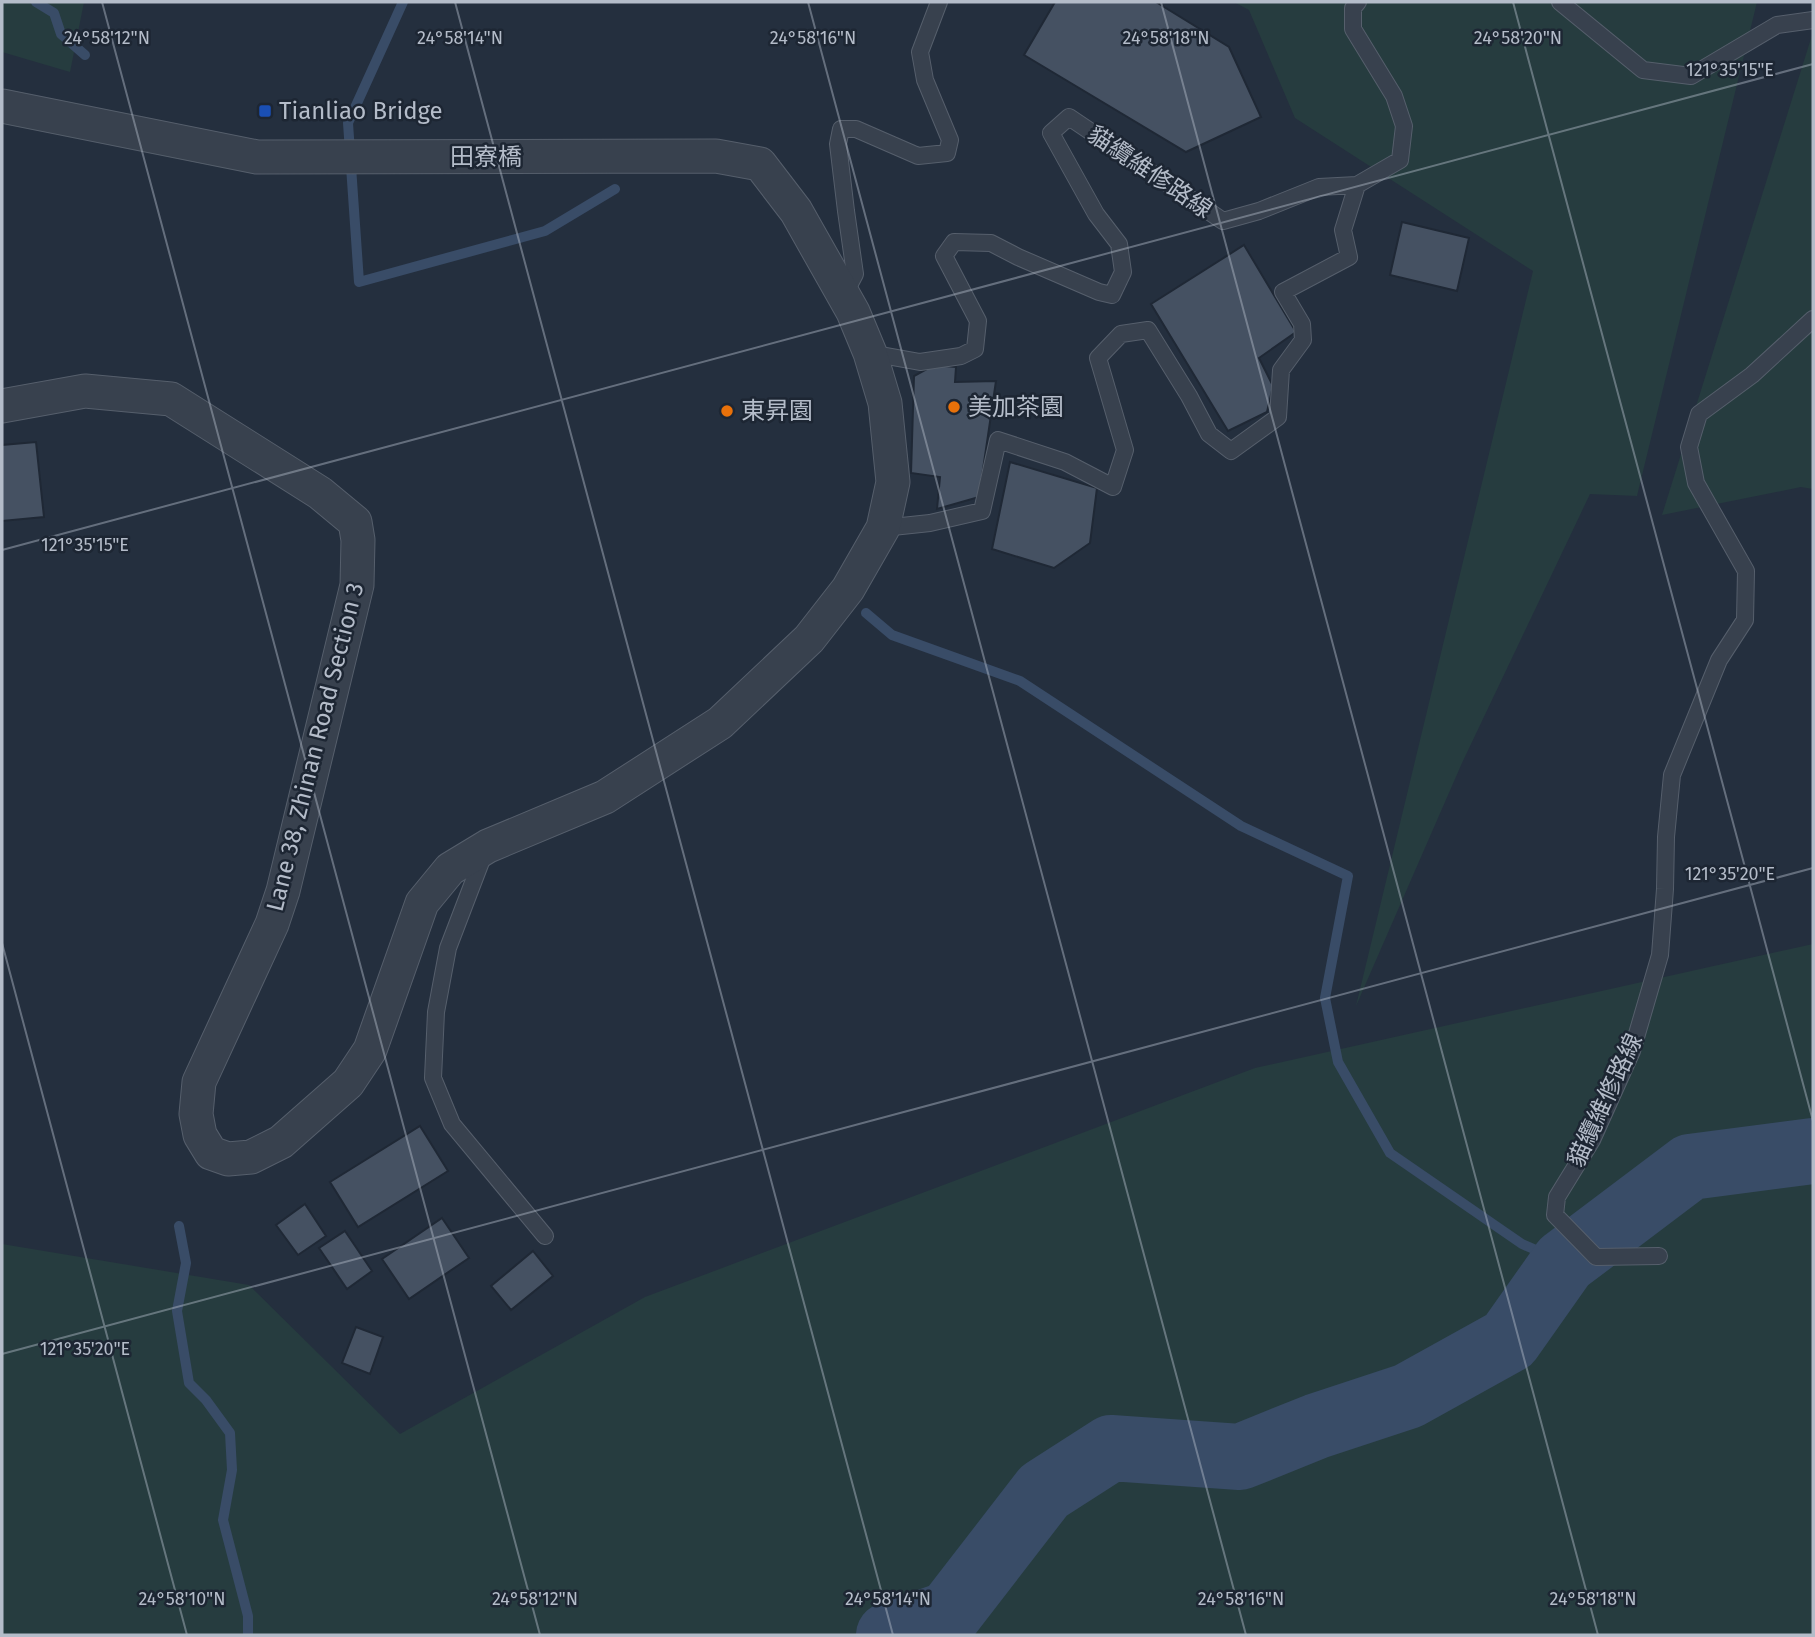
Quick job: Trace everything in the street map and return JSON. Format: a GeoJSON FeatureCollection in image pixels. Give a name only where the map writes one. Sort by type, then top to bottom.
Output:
{"type":"FeatureCollection","features":[{"type":"Feature","properties":{"kind":"street","name":"田寮橋"},"geometry":{"type":"LineString","coordinates":[[2,106],[257,157],[716,156]]}},
{"type":"Feature","properties":{"kind":"street","name":"Lane 38, Zhinan Road Section 3"},"geometry":{"type":"LineString","coordinates":[[2,406],[85,391],[171,399],[320,493],[355,522],[358,540],[357,585],[283,891],[272,924],[199,1082],[198,1125],[200,1135],[211,1153],[228,1159],[250,1157],[281,1142],[348,1083],[370,1050],[422,903],[450,869],[488,846],[605,797],[720,723],[809,639],[848,589],[883,528],[893,482],[885,404],[870,353],[853,312],[796,211],[760,164],[716,156]]}},
{"type":"Feature","properties":{"kind":"lane"},"geometry":{"type":"LineString","coordinates":[[844,295],[855,274],[838,144],[841,129],[856,129],[918,156],[947,153],[950,140],[925,80],[920,52],[939,2]]}},
{"type":"Feature","properties":{"kind":"lane"},"geometry":{"type":"LineString","coordinates":[[883,528],[930,523],[982,511],[998,440],[1065,463],[1113,486],[1125,450],[1098,358],[1121,334],[1148,330],[1209,433],[1231,451],[1278,417],[1281,370],[1303,340],[1302,324],[1283,292],[1349,257],[1343,230],[1357,186],[1399,160],[1404,126],[1394,96],[1353,29],[1353,8],[1358,2]]}},
{"type":"Feature","properties":{"kind":"lane"},"geometry":{"type":"LineString","coordinates":[[1560,2],[1643,70],[1691,76],[1777,25],[1813,20]]}},
{"type":"Feature","properties":{"kind":"lane","name":"貓纜維修路線"},"geometry":{"type":"LineString","coordinates":[[870,353],[920,362],[961,356],[975,349],[978,321],[944,256],[954,242],[990,243],[1099,292],[1112,295],[1123,272],[1119,244],[1096,214],[1051,133],[1069,117],[1223,222],[1319,187],[1357,186]]}},
{"type":"Feature","properties":{"kind":"lane","name":"貓纜維修路線"},"geometry":{"type":"LineString","coordinates":[[1659,1256],[1596,1257],[1555,1215],[1557,1197],[1592,1140],[1632,1051],[1660,955],[1672,775],[1719,660],[1745,620],[1746,570],[1696,483],[1689,447],[1695,425],[1699,414],[1752,375],[1813,319]]}},
{"type":"Feature","properties":{"kind":"lane"},"geometry":{"type":"LineString","coordinates":[[488,846],[448,948],[436,1012],[433,1078],[452,1124],[545,1236]]}},
{"type":"Feature","properties":{"kind":"green space"},"geometry":{"type":"Polygon","coordinates":[[[2,2],[84,2],[70,72],[2,52],[2,2]]]}},
{"type":"Feature","properties":{"kind":"green space"},"geometry":{"type":"Polygon","coordinates":[[[1234,2],[1757,2],[1637,496],[1590,494],[1462,763],[1356,1006],[1533,271],[1295,118],[1249,10],[1234,2]]]}},
{"type":"Feature","properties":{"kind":"green space"},"geometry":{"type":"Polygon","coordinates":[[[1813,32],[1813,489],[1801,487],[1662,515],[1813,32]]]}},
{"type":"Feature","properties":{"kind":"green space"},"geometry":{"type":"Polygon","coordinates":[[[1813,944],[1813,1635],[2,1635],[2,1244],[249,1285],[400,1434],[645,1297],[1255,1068],[1813,944]]]}},
{"type":"Feature","properties":{"kind":"building"},"geometry":{"type":"Polygon","coordinates":[[[1055,2],[1156,2],[1229,47],[1261,117],[1186,152],[1024,55],[1055,2]]]}},
{"type":"Feature","properties":{"kind":"building"},"geometry":{"type":"Polygon","coordinates":[[[1402,222],[1469,238],[1457,291],[1390,275],[1402,222]]]}},
{"type":"Feature","properties":{"kind":"building"},"geometry":{"type":"Polygon","coordinates":[[[1244,245],[1296,332],[1259,358],[1273,386],[1267,412],[1228,431],[1151,304],[1244,245]]]}},
{"type":"Feature","properties":{"kind":"building"},"geometry":{"type":"Polygon","coordinates":[[[934,365],[956,367],[955,382],[996,381],[979,497],[937,509],[940,477],[911,473],[914,376],[934,365]]]}},
{"type":"Feature","properties":{"kind":"building"},"geometry":{"type":"Polygon","coordinates":[[[36,442],[44,517],[2,521],[2,445],[36,442]]]}},
{"type":"Feature","properties":{"kind":"building"},"geometry":{"type":"Polygon","coordinates":[[[1010,462],[1097,488],[1090,543],[1054,568],[992,549],[1010,462]]]}},
{"type":"Feature","properties":{"kind":"building"},"geometry":{"type":"Polygon","coordinates":[[[420,1126],[448,1171],[358,1227],[330,1182],[420,1126]]]}},
{"type":"Feature","properties":{"kind":"building"},"geometry":{"type":"Polygon","coordinates":[[[305,1204],[326,1236],[298,1255],[276,1225],[305,1204]]]}},
{"type":"Feature","properties":{"kind":"building"},"geometry":{"type":"Polygon","coordinates":[[[442,1218],[469,1258],[409,1299],[382,1259],[442,1218]]]}},
{"type":"Feature","properties":{"kind":"building"},"geometry":{"type":"Polygon","coordinates":[[[345,1231],[372,1271],[347,1289],[319,1248],[345,1231]]]}},
{"type":"Feature","properties":{"kind":"building"},"geometry":{"type":"Polygon","coordinates":[[[533,1251],[553,1276],[511,1310],[491,1286],[533,1251]]]}},
{"type":"Feature","properties":{"kind":"building"},"geometry":{"type":"Polygon","coordinates":[[[356,1327],[383,1337],[370,1374],[342,1363],[356,1327]]]}},
{"type":"Feature","properties":{"kind":"waterway"},"geometry":{"type":"LineString","coordinates":[[36,2],[54,13],[61,34],[85,55]]}},
{"type":"Feature","properties":{"kind":"waterway"},"geometry":{"type":"LineString","coordinates":[[403,2],[348,123],[359,282],[545,231],[615,189]]}},
{"type":"Feature","properties":{"kind":"waterway"},"geometry":{"type":"LineString","coordinates":[[866,613],[892,635],[1020,681],[1241,826],[1348,876],[1325,998],[1338,1062],[1390,1153],[1522,1244],[1564,1262]]}},
{"type":"Feature","properties":{"kind":"waterway"},"geometry":{"type":"LineString","coordinates":[[889,1635],[949,1614],[1044,1491],[1111,1448],[1240,1457],[1317,1426],[1408,1396],[1509,1340],[1564,1262],[1690,1167],[1813,1151]]}},
{"type":"Feature","properties":{"kind":"waterway"},"geometry":{"type":"LineString","coordinates":[[179,1226],[186,1263],[177,1311],[189,1383],[206,1400],[230,1433],[232,1470],[223,1520],[248,1616],[248,1635]]}},
{"type":"Feature","properties":{"kind":"place","name":"Tianliao Bridge"},"geometry":{"type":"Point","coordinates":[265,111]}},
{"type":"Feature","properties":{"kind":"place","name":"美加茶園"},"geometry":{"type":"Point","coordinates":[954,407]}},
{"type":"Feature","properties":{"kind":"place","name":"東昇園"},"geometry":{"type":"Point","coordinates":[727,411]}}]}
